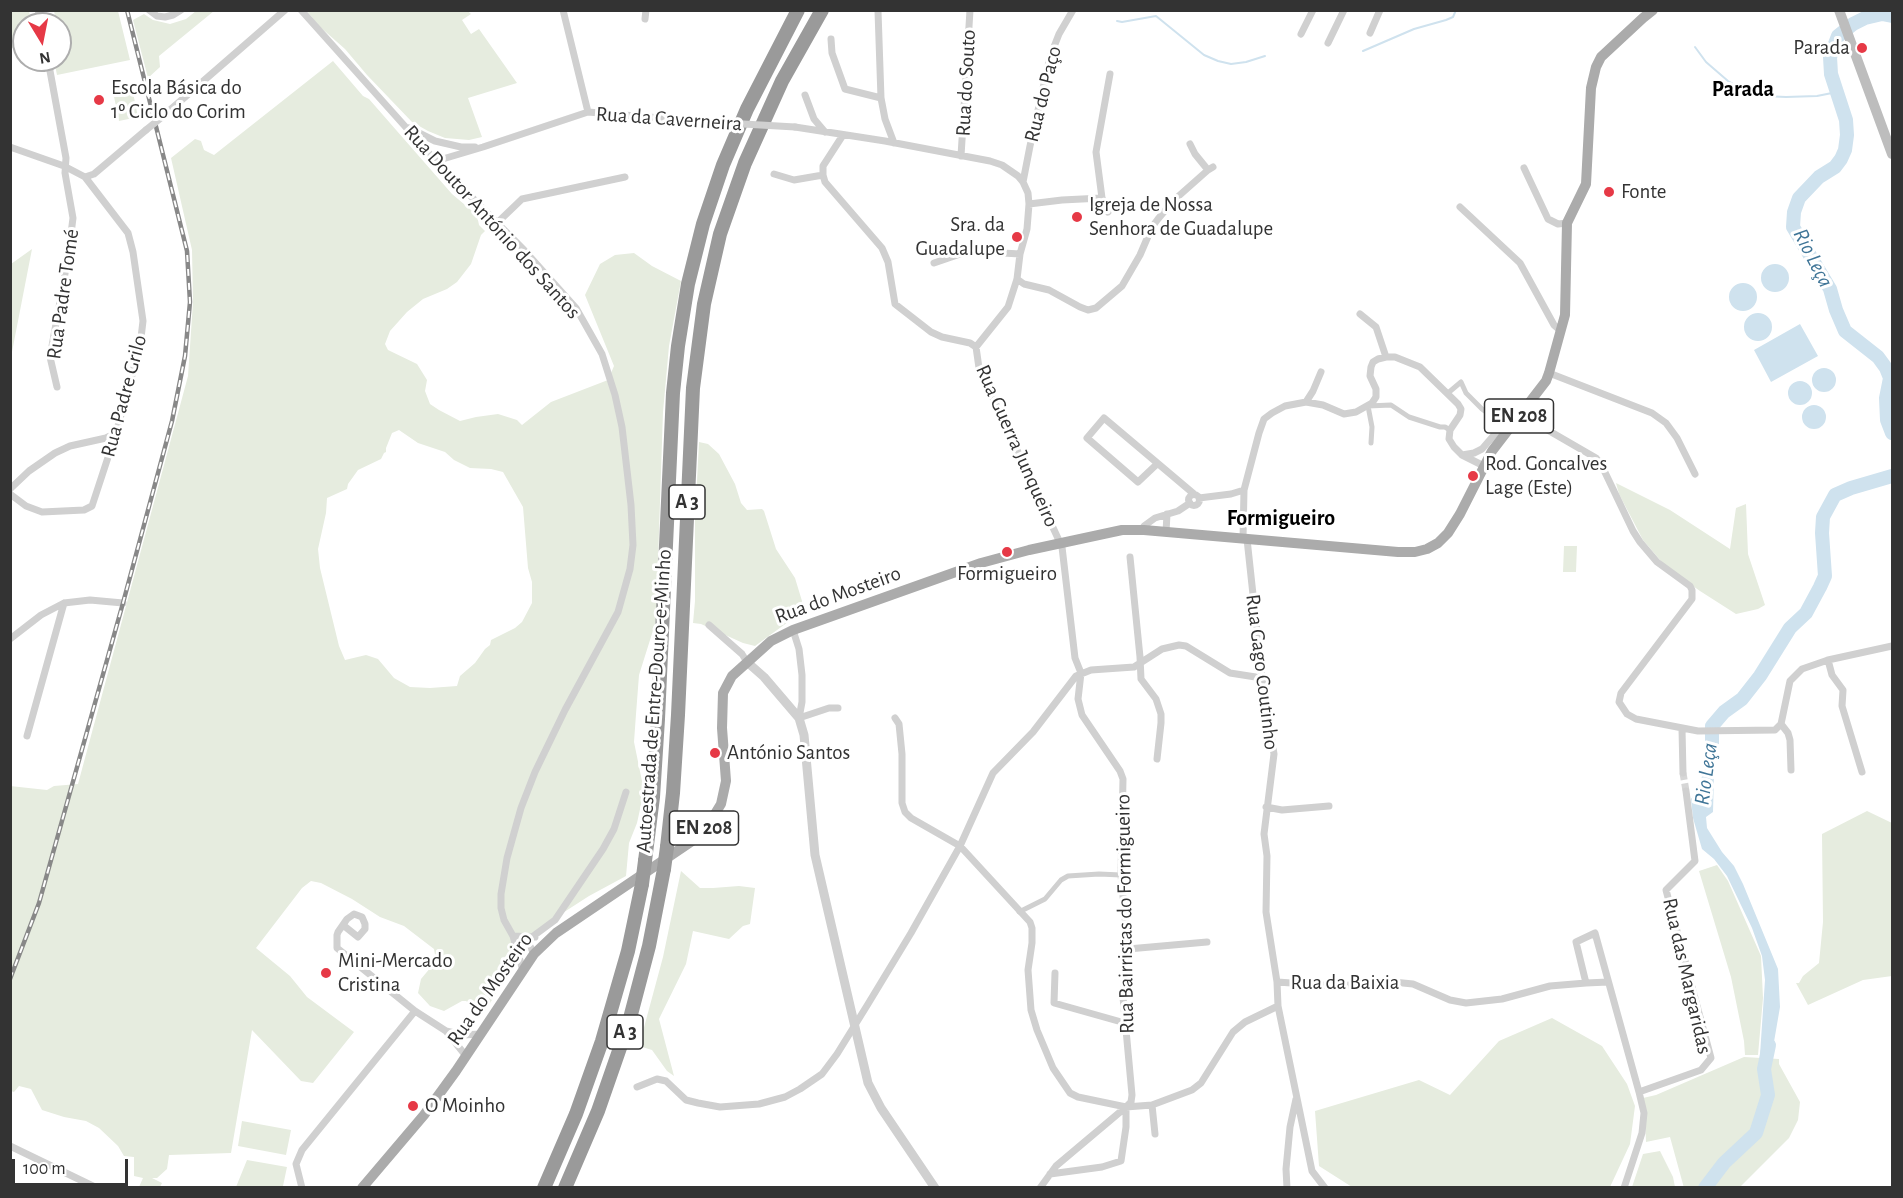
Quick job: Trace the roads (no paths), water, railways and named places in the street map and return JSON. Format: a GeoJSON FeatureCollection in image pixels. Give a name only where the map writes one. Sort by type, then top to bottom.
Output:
{"type":"FeatureCollection","features":[{"type":"Feature","properties":{"kind":"highway","name":"Autoestrada de Entre-Douro-e-Minho"},"geometry":{"type":"LineString","coordinates":[[544,1188],[576,1114],[602,1041],[628,951],[642,884],[653,797],[658,719],[673,393],[688,284],[703,224],[723,165],[747,109],[798,10]]}},
{"type":"Feature","properties":{"kind":"highway","name":"Autoestrada de Entre-Douro-e-Minho"},"geometry":{"type":"LineString","coordinates":[[565,1188],[598,1111],[629,1022],[649,946],[664,869],[677,726],[693,388],[697,342],[704,304],[720,234],[745,163],[782,81],[822,10]]}},
{"type":"Feature","properties":{"kind":"main road","name":"EN 208"},"geometry":{"type":"LineString","coordinates":[[1161,531],[1398,552],[1427,549],[1438,543],[1448,533],[1498,443],[1546,381],[1561,331],[1566,304],[1567,223],[1586,184],[1591,88],[1596,67],[1601,57],[1645,14],[1653,10]]}},
{"type":"Feature","properties":{"kind":"main road"},"geometry":{"type":"LineString","coordinates":[[1840,15],[1893,154]]}},
{"type":"Feature","properties":{"kind":"main road","name":"Rua do Mosteiro"},"geometry":{"type":"LineString","coordinates":[[362,1188],[424,1115],[534,954],[556,933],[692,841],[710,822],[721,804],[726,781],[722,728],[723,693],[732,676],[771,641],[793,630],[981,563],[1122,530],[1161,531]]}},
{"type":"Feature","properties":{"kind":"street"},"geometry":{"type":"LineString","coordinates":[[148,10],[157,16],[165,17],[181,10]]}},
{"type":"Feature","properties":{"kind":"street"},"geometry":{"type":"LineString","coordinates":[[10,147],[64,166],[85,177],[94,174],[285,10]]}},
{"type":"Feature","properties":{"kind":"street","name":"Rua Doutor António dos Santos"},"geometry":{"type":"LineString","coordinates":[[301,10],[436,161],[576,308],[602,354],[615,396],[622,427],[631,505],[633,545],[630,569],[618,612],[565,710],[535,772],[521,808],[507,858],[501,894],[504,920],[514,940],[523,971]]}},
{"type":"Feature","properties":{"kind":"street"},"geometry":{"type":"LineString","coordinates":[[563,10],[588,112]]}},
{"type":"Feature","properties":{"kind":"street"},"geometry":{"type":"LineString","coordinates":[[645,19],[646,10]]}},
{"type":"Feature","properties":{"kind":"street","name":"Rua do Souto"},"geometry":{"type":"LineString","coordinates":[[961,156],[970,10]]}},
{"type":"Feature","properties":{"kind":"street","name":"Rua do Paço"},"geometry":{"type":"LineString","coordinates":[[1023,182],[1050,57],[1059,34],[1073,10]]}},
{"type":"Feature","properties":{"kind":"street"},"geometry":{"type":"LineString","coordinates":[[1301,34],[1313,10]]}},
{"type":"Feature","properties":{"kind":"street"},"geometry":{"type":"LineString","coordinates":[[1328,43],[1344,10]]}},
{"type":"Feature","properties":{"kind":"street"},"geometry":{"type":"LineString","coordinates":[[1370,33],[1380,10]]}},
{"type":"Feature","properties":{"kind":"street"},"geometry":{"type":"LineString","coordinates":[[878,11],[881,98],[885,119],[894,143]]}},
{"type":"Feature","properties":{"kind":"street"},"geometry":{"type":"LineString","coordinates":[[831,39],[832,53],[845,89],[881,98]]}},
{"type":"Feature","properties":{"kind":"street","name":"Rua Padre Tomé"},"geometry":{"type":"LineString","coordinates":[[50,72],[66,158],[64,166],[73,218],[50,357],[57,387]]}},
{"type":"Feature","properties":{"kind":"street"},"geometry":{"type":"LineString","coordinates":[[1108,212],[1102,198],[1096,152],[1110,74]]}},
{"type":"Feature","properties":{"kind":"street"},"geometry":{"type":"LineString","coordinates":[[805,95],[814,119],[825,132],[990,160],[1011,170],[1023,182]]}},
{"type":"Feature","properties":{"kind":"street","name":"Rua da Caverneira"},"geometry":{"type":"LineString","coordinates":[[436,161],[588,112],[825,132]]}},
{"type":"Feature","properties":{"kind":"street","name":"Rua da Caverneira"},"geometry":{"type":"LineString","coordinates":[[403,124],[435,141],[461,147],[483,147]]}},
{"type":"Feature","properties":{"kind":"street"},"geometry":{"type":"LineString","coordinates":[[843,135],[823,166],[823,176],[825,182],[882,248],[888,262],[895,304],[931,332],[942,337],[970,343],[976,347]]}},
{"type":"Feature","properties":{"kind":"street"},"geometry":{"type":"LineString","coordinates":[[1017,279],[1024,284],[1049,290],[1088,310],[1096,308],[1122,286],[1158,219],[1173,201],[1211,169],[1195,154],[1190,144]]}},
{"type":"Feature","properties":{"kind":"street"},"geometry":{"type":"LineString","coordinates":[[1524,168],[1548,219],[1558,224],[1567,223]]}},
{"type":"Feature","properties":{"kind":"street"},"geometry":{"type":"LineString","coordinates":[[774,174],[794,180],[823,176]]}},
{"type":"Feature","properties":{"kind":"street","name":"Rua Padre Grilo"},"geometry":{"type":"LineString","coordinates":[[10,494],[26,506],[42,512],[65,512],[89,508],[94,502],[116,433],[140,346],[143,321],[128,233],[85,177]]}},
{"type":"Feature","properties":{"kind":"street"},"geometry":{"type":"LineString","coordinates":[[497,223],[522,199],[625,177]]}},
{"type":"Feature","properties":{"kind":"street","name":"Rua Guerra Junqueiro"},"geometry":{"type":"LineString","coordinates":[[1023,182],[1028,193],[1029,204],[1027,229],[1020,254],[1017,279],[1008,307],[976,347],[979,368],[1060,543]]}},
{"type":"Feature","properties":{"kind":"street"},"geometry":{"type":"LineString","coordinates":[[1029,204],[1102,198]]}},
{"type":"Feature","properties":{"kind":"street"},"geometry":{"type":"LineString","coordinates":[[1460,207],[1520,263],[1554,325],[1561,331]]}},
{"type":"Feature","properties":{"kind":"street"},"geometry":{"type":"LineString","coordinates":[[934,263],[969,252],[1020,254]]}},
{"type":"Feature","properties":{"kind":"street"},"geometry":{"type":"LineString","coordinates":[[1360,314],[1376,327],[1386,357]]}},
{"type":"Feature","properties":{"kind":"street"},"geometry":{"type":"LineString","coordinates":[[1321,372],[1306,402],[1349,414],[1368,406],[1377,398],[1370,376],[1373,362],[1386,357],[1407,360],[1420,367],[1448,393],[1461,409],[1460,415],[1450,430],[1449,439],[1454,447],[1462,455],[1484,466]]}},
{"type":"Feature","properties":{"kind":"street"},"geometry":{"type":"LineString","coordinates":[[1549,373],[1652,412],[1666,423],[1677,438],[1695,474]]}},
{"type":"Feature","properties":{"kind":"street"},"geometry":{"type":"LineString","coordinates":[[1448,393],[1461,382],[1466,393],[1501,423],[1501,427]]}},
{"type":"Feature","properties":{"kind":"street","name":"Rua Gago Coutinho"},"geometry":{"type":"LineString","coordinates":[[1306,402],[1285,406],[1264,419],[1258,433],[1244,490],[1245,539],[1274,754],[1264,834],[1267,856],[1266,912],[1277,982],[1278,1006],[1312,1171],[1324,1188]]}},
{"type":"Feature","properties":{"kind":"street"},"geometry":{"type":"LineString","coordinates":[[1368,406],[1391,405],[1409,417],[1450,430]]}},
{"type":"Feature","properties":{"kind":"street"},"geometry":{"type":"LineString","coordinates":[[1368,406],[1372,427],[1371,443]]}},
{"type":"Feature","properties":{"kind":"street"},"geometry":{"type":"LineString","coordinates":[[1520,414],[1601,464],[1640,542],[1657,562],[1690,586],[1692,590],[1692,599],[1624,688],[1619,698],[1621,707],[1627,714],[1636,719],[1698,731],[1775,730],[1781,724],[1790,681],[1802,669],[1828,660],[1893,646]]}},
{"type":"Feature","properties":{"kind":"street"},"geometry":{"type":"LineString","coordinates":[[1157,464],[1138,482],[1087,438],[1104,418],[1197,496]]}},
{"type":"Feature","properties":{"kind":"street"},"geometry":{"type":"LineString","coordinates":[[1462,455],[1482,449],[1501,427],[1513,423]]}},
{"type":"Feature","properties":{"kind":"street"},"geometry":{"type":"LineString","coordinates":[[10,489],[28,471],[55,453],[70,446],[106,438],[116,433]]}},
{"type":"Feature","properties":{"kind":"street"},"geometry":{"type":"LineString","coordinates":[[1144,530],[1144,526],[1155,518],[1178,511],[1190,503],[1189,498],[1231,494],[1244,490]]}},
{"type":"Feature","properties":{"kind":"street"},"geometry":{"type":"LineString","coordinates":[[1161,531],[1167,514]]}},
{"type":"Feature","properties":{"kind":"street","name":"Rua Bairristas do Formigueiro"},"geometry":{"type":"LineString","coordinates":[[1050,1174],[1102,1167],[1121,1161],[1126,1107],[1131,1102],[1132,1095],[1123,997],[1128,949],[1121,875],[1123,779],[1082,715],[1078,699],[1081,673],[1076,658],[1060,543]]}},
{"type":"Feature","properties":{"kind":"street"},"geometry":{"type":"LineString","coordinates":[[1130,557],[1141,679],[1156,699],[1161,714],[1157,759]]}},
{"type":"Feature","properties":{"kind":"street"},"geometry":{"type":"LineString","coordinates":[[10,639],[41,615],[64,603],[90,600],[123,603]]}},
{"type":"Feature","properties":{"kind":"street"},"geometry":{"type":"LineString","coordinates":[[27,736],[64,603]]}},
{"type":"Feature","properties":{"kind":"street"},"geometry":{"type":"LineString","coordinates":[[709,625],[742,654],[799,718],[804,735],[815,855],[868,1083],[881,1108],[936,1188]]}},
{"type":"Feature","properties":{"kind":"street"},"geometry":{"type":"LineString","coordinates":[[793,630],[799,649],[802,675],[802,702],[799,718]]}},
{"type":"Feature","properties":{"kind":"street"},"geometry":{"type":"LineString","coordinates":[[637,1087],[657,1079],[666,1081],[686,1100],[720,1107],[759,1104],[785,1097],[822,1074],[837,1054],[960,846],[993,773],[1021,746],[1072,679],[1081,673],[1091,670],[1128,668],[1140,664],[1162,648],[1179,645],[1193,650],[1230,673],[1262,678]]}},
{"type":"Feature","properties":{"kind":"street"},"geometry":{"type":"LineString","coordinates":[[1828,660],[1832,675],[1843,690],[1842,705],[1862,772]]}},
{"type":"Feature","properties":{"kind":"street"},"geometry":{"type":"LineString","coordinates":[[799,718],[830,708],[838,708]]}},
{"type":"Feature","properties":{"kind":"street"},"geometry":{"type":"LineString","coordinates":[[896,718],[899,724],[901,744],[902,803],[905,812],[911,818],[960,846],[1030,922],[1032,942],[1028,970],[1029,993],[1037,1030],[1053,1068],[1070,1093],[1078,1097],[1126,1107],[1152,1105],[1192,1090],[1201,1083],[1233,1032],[1245,1022],[1278,1006]]}},
{"type":"Feature","properties":{"kind":"street"},"geometry":{"type":"LineString","coordinates":[[1781,724],[1790,740],[1791,770]]}},
{"type":"Feature","properties":{"kind":"street"},"geometry":{"type":"LineString","coordinates":[[1682,729],[1683,773]]}},
{"type":"Feature","properties":{"kind":"street","name":"Rua das Margaridas"},"geometry":{"type":"LineString","coordinates":[[1639,1092],[1701,1070],[1711,1058],[1666,890],[1695,861],[1686,791]]}},
{"type":"Feature","properties":{"kind":"street"},"geometry":{"type":"LineString","coordinates":[[532,937],[555,920],[603,849],[614,829],[626,792]]}},
{"type":"Feature","properties":{"kind":"street"},"geometry":{"type":"LineString","coordinates":[[1266,807],[1282,810],[1329,806]]}},
{"type":"Feature","properties":{"kind":"street"},"geometry":{"type":"LineString","coordinates":[[1019,912],[1045,898],[1061,880],[1068,876],[1121,875]]}},
{"type":"Feature","properties":{"kind":"street"},"geometry":{"type":"LineString","coordinates":[[343,926],[337,935],[337,948],[415,1011],[446,1031],[466,1056]]}},
{"type":"Feature","properties":{"kind":"street"},"geometry":{"type":"LineString","coordinates":[[514,940],[556,933]]}},
{"type":"Feature","properties":{"kind":"street"},"geometry":{"type":"LineString","coordinates":[[1586,983],[1576,942],[1595,933],[1644,1113],[1642,1133],[1624,1188]]}},
{"type":"Feature","properties":{"kind":"street","name":"Rua Doutor António dos Santos"},"geometry":{"type":"LineString","coordinates":[[514,940],[529,944],[534,954]]}},
{"type":"Feature","properties":{"kind":"street"},"geometry":{"type":"LineString","coordinates":[[1128,949],[1207,942]]}},
{"type":"Feature","properties":{"kind":"street"},"geometry":{"type":"LineString","coordinates":[[1055,973],[1054,1004],[1125,1023]]}},
{"type":"Feature","properties":{"kind":"street","name":"Rua da Baixia"},"geometry":{"type":"LineString","coordinates":[[1277,982],[1336,986],[1393,982],[1413,984],[1449,1000],[1466,1004],[1502,999],[1550,986],[1608,982]]}},
{"type":"Feature","properties":{"kind":"street"},"geometry":{"type":"LineString","coordinates":[[302,1188],[296,1164],[302,1150],[415,1011]]}},
{"type":"Feature","properties":{"kind":"street"},"geometry":{"type":"LineString","coordinates":[[446,1031],[463,1035],[480,1034]]}},
{"type":"Feature","properties":{"kind":"street"},"geometry":{"type":"LineString","coordinates":[[1287,1188],[1286,1168],[1290,1127],[1297,1093]]}},
{"type":"Feature","properties":{"kind":"street"},"geometry":{"type":"LineString","coordinates":[[1152,1105],[1155,1134]]}},
{"type":"Feature","properties":{"kind":"street"},"geometry":{"type":"LineString","coordinates":[[1040,1188],[1056,1166],[1126,1107]]}},
{"type":"Feature","properties":{"kind":"street"},"geometry":{"type":"LineString","coordinates":[[10,1146],[97,1188]]}},
{"type":"Feature","properties":{"kind":"water"},"geometry":{"type":"Polygon","coordinates":[[[1775,264],[1785,268],[1789,278],[1785,288],[1775,292],[1765,288],[1761,278],[1765,268],[1775,264]]]}},
{"type":"Feature","properties":{"kind":"water"},"geometry":{"type":"Polygon","coordinates":[[[1743,283],[1753,287],[1757,297],[1753,307],[1743,311],[1733,307],[1729,297],[1733,287],[1743,283]]]}},
{"type":"Feature","properties":{"kind":"water"},"geometry":{"type":"Polygon","coordinates":[[[1758,313],[1768,317],[1772,327],[1768,337],[1758,341],[1748,337],[1744,327],[1748,317],[1758,313]]]}},
{"type":"Feature","properties":{"kind":"water"},"geometry":{"type":"Polygon","coordinates":[[[1800,324],[1818,356],[1771,382],[1754,350],[1800,324]]]}},
{"type":"Feature","properties":{"kind":"water"},"geometry":{"type":"Polygon","coordinates":[[[1824,368],[1832,372],[1836,380],[1832,388],[1824,392],[1816,388],[1812,380],[1816,372],[1824,368]]]}},
{"type":"Feature","properties":{"kind":"water"},"geometry":{"type":"Polygon","coordinates":[[[1800,381],[1805,382],[1811,388],[1811,398],[1805,404],[1800,405],[1795,404],[1789,398],[1788,393],[1789,388],[1795,382],[1800,381]]]}},
{"type":"Feature","properties":{"kind":"water"},"geometry":{"type":"Polygon","coordinates":[[[1814,405],[1822,409],[1826,417],[1822,425],[1814,429],[1806,425],[1802,417],[1806,409],[1814,405]]]}},
{"type":"Feature","properties":{"kind":"water"},"geometry":{"type":"Polygon","coordinates":[[[1707,734],[1715,734],[1713,812],[1706,817],[1707,828],[1734,866],[1778,969],[1780,1007],[1770,1065],[1760,1055],[1765,980],[1762,956],[1752,928],[1727,876],[1714,859],[1702,849],[1693,818],[1691,799],[1709,759],[1710,738],[1707,734]]]}},
{"type":"Feature","properties":{"kind":"waterway"},"geometry":{"type":"LineString","coordinates":[[1363,51],[1414,29],[1453,17],[1456,10]]}},
{"type":"Feature","properties":{"kind":"waterway","name":"Rio Leça"},"geometry":{"type":"LineString","coordinates":[[1891,16],[1892,10]]}},
{"type":"Feature","properties":{"kind":"waterway","name":"Rio Leça"},"geometry":{"type":"LineString","coordinates":[[1892,16],[1882,14],[1865,18],[1838,36],[1830,57],[1831,74],[1846,120],[1845,150],[1835,167],[1819,177],[1799,198],[1794,212],[1793,227],[1830,289],[1845,331],[1878,357],[1886,368],[1890,378],[1886,398],[1887,420],[1892,433]]}},
{"type":"Feature","properties":{"kind":"waterway"},"geometry":{"type":"LineString","coordinates":[[1117,21],[1156,16],[1204,55],[1218,61],[1231,64],[1265,56]]}},
{"type":"Feature","properties":{"kind":"waterway"},"geometry":{"type":"LineString","coordinates":[[1695,47],[1706,62],[1728,81],[1744,90],[1763,96],[1786,97],[1817,96],[1837,92]]}},
{"type":"Feature","properties":{"kind":"waterway","name":"Rio Leça"},"geometry":{"type":"LineString","coordinates":[[1712,746],[1712,726],[1724,712],[1742,699],[1760,676],[1790,628],[1806,613],[1820,587],[1825,576],[1823,517],[1835,495],[1892,476]]}},
{"type":"Feature","properties":{"kind":"waterway","name":"Rio Leça"},"geometry":{"type":"LineString","coordinates":[[1705,1188],[1724,1163],[1756,1133],[1768,1095],[1764,1069],[1769,1045]]}},
{"type":"Feature","properties":{"kind":"tunnel"},"geometry":{"type":"LineString","coordinates":[[1683,773],[1686,791]]}},
{"type":"Feature","properties":{"kind":"railway"},"geometry":{"type":"LineString","coordinates":[[10,979],[39,903],[172,421],[185,356],[190,302],[187,251],[127,10]]}},
{"type":"Feature","properties":{"kind":"place","name":"Parada"},"geometry":{"type":"Point","coordinates":[1862,48]}},
{"type":"Feature","properties":{"kind":"place","name":"Escola Básica do 1º Ciclo do Corim"},"geometry":{"type":"Point","coordinates":[99,100]}},
{"type":"Feature","properties":{"kind":"place","name":"Fonte"},"geometry":{"type":"Point","coordinates":[1609,192]}},
{"type":"Feature","properties":{"kind":"place","name":"Igreja de Nossa Senhora de Guadalupe"},"geometry":{"type":"Point","coordinates":[1077,217]}},
{"type":"Feature","properties":{"kind":"place","name":"Sra. da Guadalupe"},"geometry":{"type":"Point","coordinates":[1017,237]}},
{"type":"Feature","properties":{"kind":"place","name":"Rod. Goncalves Lage (Este)"},"geometry":{"type":"Point","coordinates":[1473,476]}},
{"type":"Feature","properties":{"kind":"place","name":"Formigueiro"},"geometry":{"type":"Point","coordinates":[1007,552]}},
{"type":"Feature","properties":{"kind":"place","name":"António Santos"},"geometry":{"type":"Point","coordinates":[715,753]}},
{"type":"Feature","properties":{"kind":"place","name":"Mini-Mercado Cristina"},"geometry":{"type":"Point","coordinates":[326,973]}},
{"type":"Feature","properties":{"kind":"place","name":"O Moinho"},"geometry":{"type":"Point","coordinates":[413,1106]}},
{"type":"Feature","properties":{"kind":"district","name":"Parada"},"geometry":{"type":"Point","coordinates":[1743,89]}},
{"type":"Feature","properties":{"kind":"district","name":"Formigueiro"},"geometry":{"type":"Point","coordinates":[1281,518]}}]}
